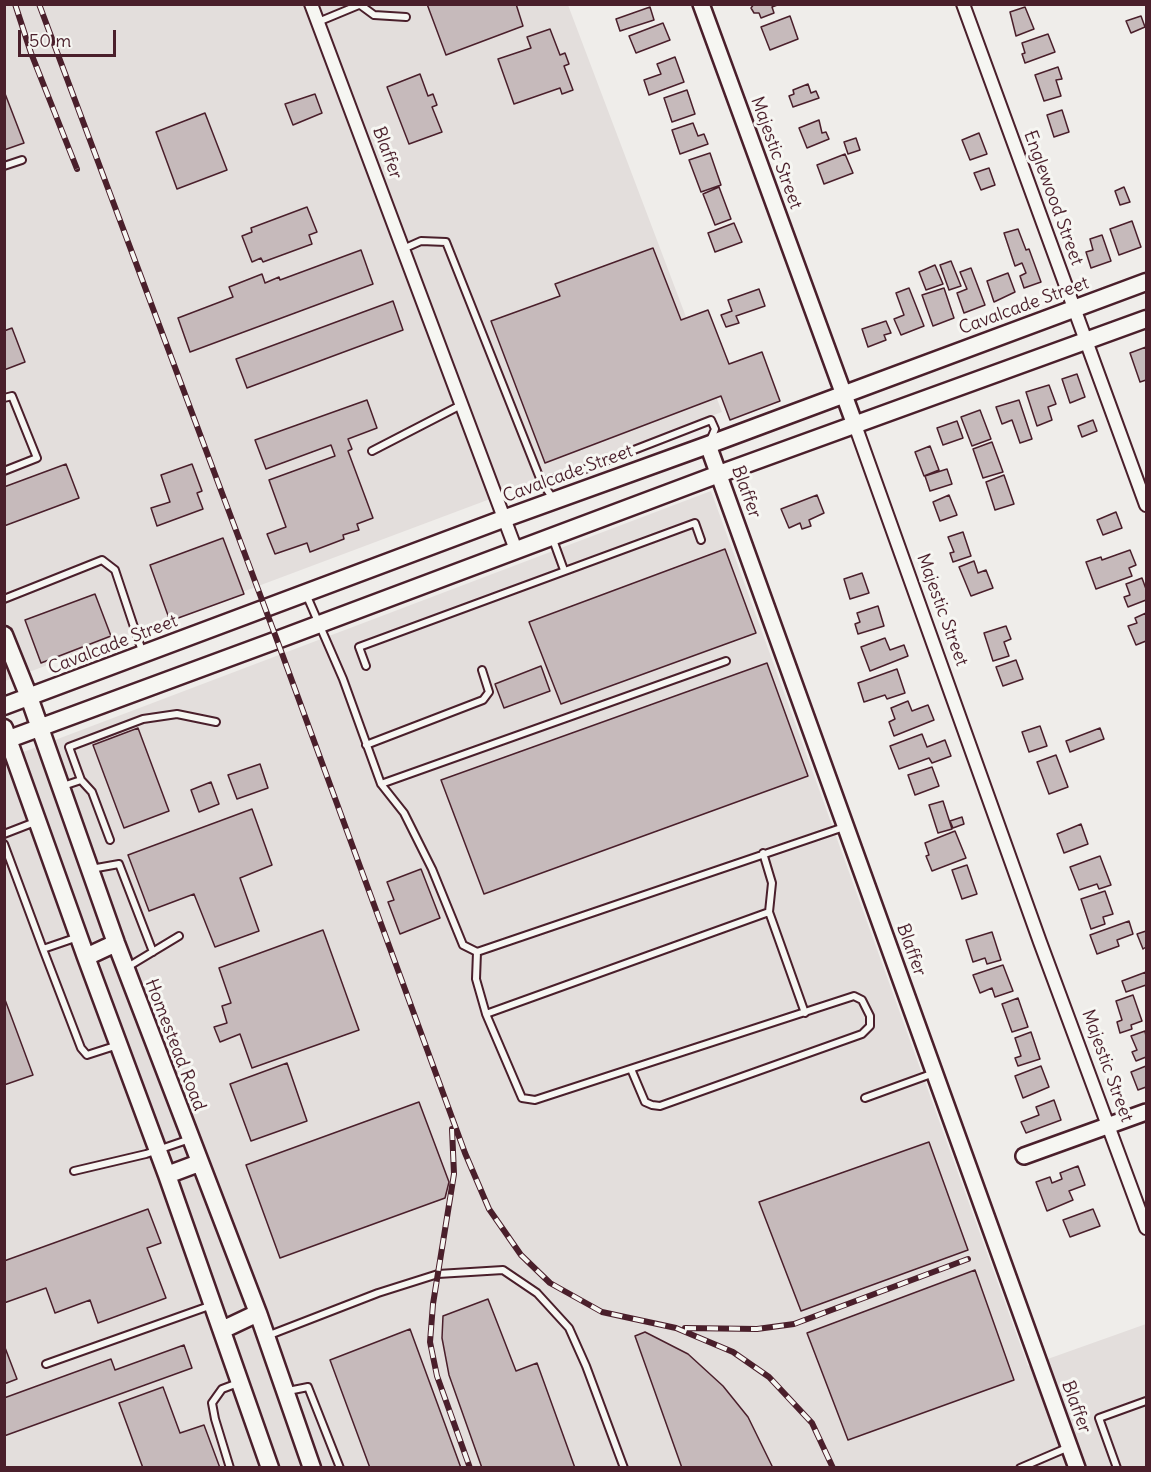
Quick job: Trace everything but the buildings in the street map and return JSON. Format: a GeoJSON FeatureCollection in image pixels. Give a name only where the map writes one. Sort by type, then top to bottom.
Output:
{"type":"FeatureCollection","features":[{"type":"Feature","properties":{"kind":"main road","name":"Cavalcade Street"},"geometry":{"type":"LineString","coordinates":[[4,706],[1146,282]]}},
{"type":"Feature","properties":{"kind":"main road"},"geometry":{"type":"LineString","coordinates":[[270,1467],[167,1174],[6,736],[39,727],[319,625],[719,474],[1146,319]]}},
{"type":"Feature","properties":{"kind":"main road","name":"Homestead Road"},"geometry":{"type":"LineString","coordinates":[[4,635],[29,698],[116,943],[258,1313],[312,1467]]}},
{"type":"Feature","properties":{"kind":"main road"},"geometry":{"type":"LineString","coordinates":[[86,957],[116,943]]}},
{"type":"Feature","properties":{"kind":"main road"},"geometry":{"type":"LineString","coordinates":[[167,1174],[199,1163]]}},
{"type":"Feature","properties":{"kind":"main road"},"geometry":{"type":"LineString","coordinates":[[222,1330],[258,1313]]}},
{"type":"Feature","properties":{"kind":"street","name":"Blaffer"},"geometry":{"type":"LineString","coordinates":[[311,4],[516,550]]}},
{"type":"Feature","properties":{"kind":"street","name":"Majestic Street"},"geometry":{"type":"LineString","coordinates":[[701,4],[844,394],[1040,942],[1146,1228]]}},
{"type":"Feature","properties":{"kind":"street","name":"Englewood Street"},"geometry":{"type":"LineString","coordinates":[[963,4],[1146,505]]}},
{"type":"Feature","properties":{"kind":"street","name":"Blaffer"},"geometry":{"type":"LineString","coordinates":[[708,445],[1077,1467]]}},
{"type":"Feature","properties":{"kind":"street"},"geometry":{"type":"LineString","coordinates":[[1024,1156],[1146,1112]]}},
{"type":"Feature","properties":{"kind":"lane"},"geometry":{"type":"LineString","coordinates":[[318,22],[359,5],[374,15],[406,17]]}},
{"type":"Feature","properties":{"kind":"lane"},"geometry":{"type":"LineString","coordinates":[[4,166],[22,160]]}},
{"type":"Feature","properties":{"kind":"lane"},"geometry":{"type":"LineString","coordinates":[[403,250],[422,241],[446,242],[541,481],[554,501]]}},
{"type":"Feature","properties":{"kind":"lane"},"geometry":{"type":"LineString","coordinates":[[4,399],[12,396],[38,458],[4,471]]}},
{"type":"Feature","properties":{"kind":"lane"},"geometry":{"type":"LineString","coordinates":[[372,451],[461,405]]}},
{"type":"Feature","properties":{"kind":"lane"},"geometry":{"type":"LineString","coordinates":[[541,481],[567,476],[711,420],[715,429],[708,445]]}},
{"type":"Feature","properties":{"kind":"lane"},"geometry":{"type":"LineString","coordinates":[[366,666],[359,647],[695,523],[701,540]]}},
{"type":"Feature","properties":{"kind":"lane"},"geometry":{"type":"LineString","coordinates":[[552,537],[564,570]]}},
{"type":"Feature","properties":{"kind":"lane"},"geometry":{"type":"LineString","coordinates":[[4,599],[102,560],[115,570],[143,654]]}},
{"type":"Feature","properties":{"kind":"lane"},"geometry":{"type":"LineString","coordinates":[[306,593],[343,679],[381,784],[404,813],[432,868],[463,945],[477,952],[845,826]]}},
{"type":"Feature","properties":{"kind":"lane"},"geometry":{"type":"LineString","coordinates":[[381,784],[726,661]]}},
{"type":"Feature","properties":{"kind":"lane"},"geometry":{"type":"LineString","coordinates":[[366,745],[483,700],[489,692],[482,670]]}},
{"type":"Feature","properties":{"kind":"lane"},"geometry":{"type":"LineString","coordinates":[[110,840],[92,792],[81,780],[69,747],[143,719],[177,714],[216,722]]}},
{"type":"Feature","properties":{"kind":"lane"},"geometry":{"type":"LineString","coordinates":[[60,787],[81,780]]}},
{"type":"Feature","properties":{"kind":"lane"},"geometry":{"type":"LineString","coordinates":[[4,834],[38,821]]}},
{"type":"Feature","properties":{"kind":"lane"},"geometry":{"type":"LineString","coordinates":[[4,844],[81,1048],[87,1056],[118,1044]]}},
{"type":"Feature","properties":{"kind":"lane"},"geometry":{"type":"LineString","coordinates":[[763,854],[772,883],[769,912],[805,1013]]}},
{"type":"Feature","properties":{"kind":"lane"},"geometry":{"type":"LineString","coordinates":[[90,870],[120,864],[153,952]]}},
{"type":"Feature","properties":{"kind":"lane"},"geometry":{"type":"LineString","coordinates":[[486,1014],[769,912]]}},
{"type":"Feature","properties":{"kind":"lane"},"geometry":{"type":"LineString","coordinates":[[126,968],[179,936]]}},
{"type":"Feature","properties":{"kind":"lane"},"geometry":{"type":"LineString","coordinates":[[43,949],[79,937]]}},
{"type":"Feature","properties":{"kind":"lane"},"geometry":{"type":"LineString","coordinates":[[477,952],[476,979],[486,1014],[522,1098],[535,1100],[854,996],[862,1000],[870,1016],[870,1026],[862,1034],[660,1106],[645,1102],[631,1069]]}},
{"type":"Feature","properties":{"kind":"lane"},"geometry":{"type":"LineString","coordinates":[[865,1098],[934,1072]]}},
{"type":"Feature","properties":{"kind":"lane"},"geometry":{"type":"LineString","coordinates":[[74,1171],[158,1151],[190,1139]]}},
{"type":"Feature","properties":{"kind":"lane"},"geometry":{"type":"LineString","coordinates":[[265,1336],[378,1293],[438,1274],[503,1270],[537,1293],[568,1328],[586,1366],[624,1467]]}},
{"type":"Feature","properties":{"kind":"lane"},"geometry":{"type":"LineString","coordinates":[[46,1364],[213,1305]]}},
{"type":"Feature","properties":{"kind":"lane"},"geometry":{"type":"LineString","coordinates":[[230,1467],[212,1403],[222,1389],[240,1382]]}},
{"type":"Feature","properties":{"kind":"lane"},"geometry":{"type":"LineString","coordinates":[[285,1391],[308,1387],[340,1467]]}},
{"type":"Feature","properties":{"kind":"lane"},"geometry":{"type":"LineString","coordinates":[[1117,1467],[1100,1418],[1146,1401]]}},
{"type":"Feature","properties":{"kind":"lane"},"geometry":{"type":"LineString","coordinates":[[1020,1467],[1070,1446]]}},
{"type":"Feature","properties":{"kind":"shaded area"},"geometry":{"type":"Polygon","coordinates":[[[5,5],[568,5],[722,412],[5,681],[5,5]]]}},
{"type":"Feature","properties":{"kind":"shaded area"},"geometry":{"type":"Polygon","coordinates":[[[711,491],[1028,1366],[1146,1324],[1146,1467],[5,1468],[5,759],[711,491]]]}},
{"type":"Feature","properties":{"kind":"railway"},"geometry":{"type":"LineString","coordinates":[[15,4],[31,53],[77,169]]}},
{"type":"Feature","properties":{"kind":"railway"},"geometry":{"type":"LineString","coordinates":[[39,4],[277,640],[465,1153],[489,1209],[521,1255],[550,1283],[602,1312],[676,1328],[733,1352],[769,1377],[812,1423],[833,1468]]}},
{"type":"Feature","properties":{"kind":"railway"},"geometry":{"type":"LineString","coordinates":[[452,1129],[454,1174],[433,1304],[430,1342],[437,1376],[470,1468]]}},
{"type":"Feature","properties":{"kind":"railway"},"geometry":{"type":"LineString","coordinates":[[685,1328],[757,1329],[794,1324],[968,1259]]}}]}
